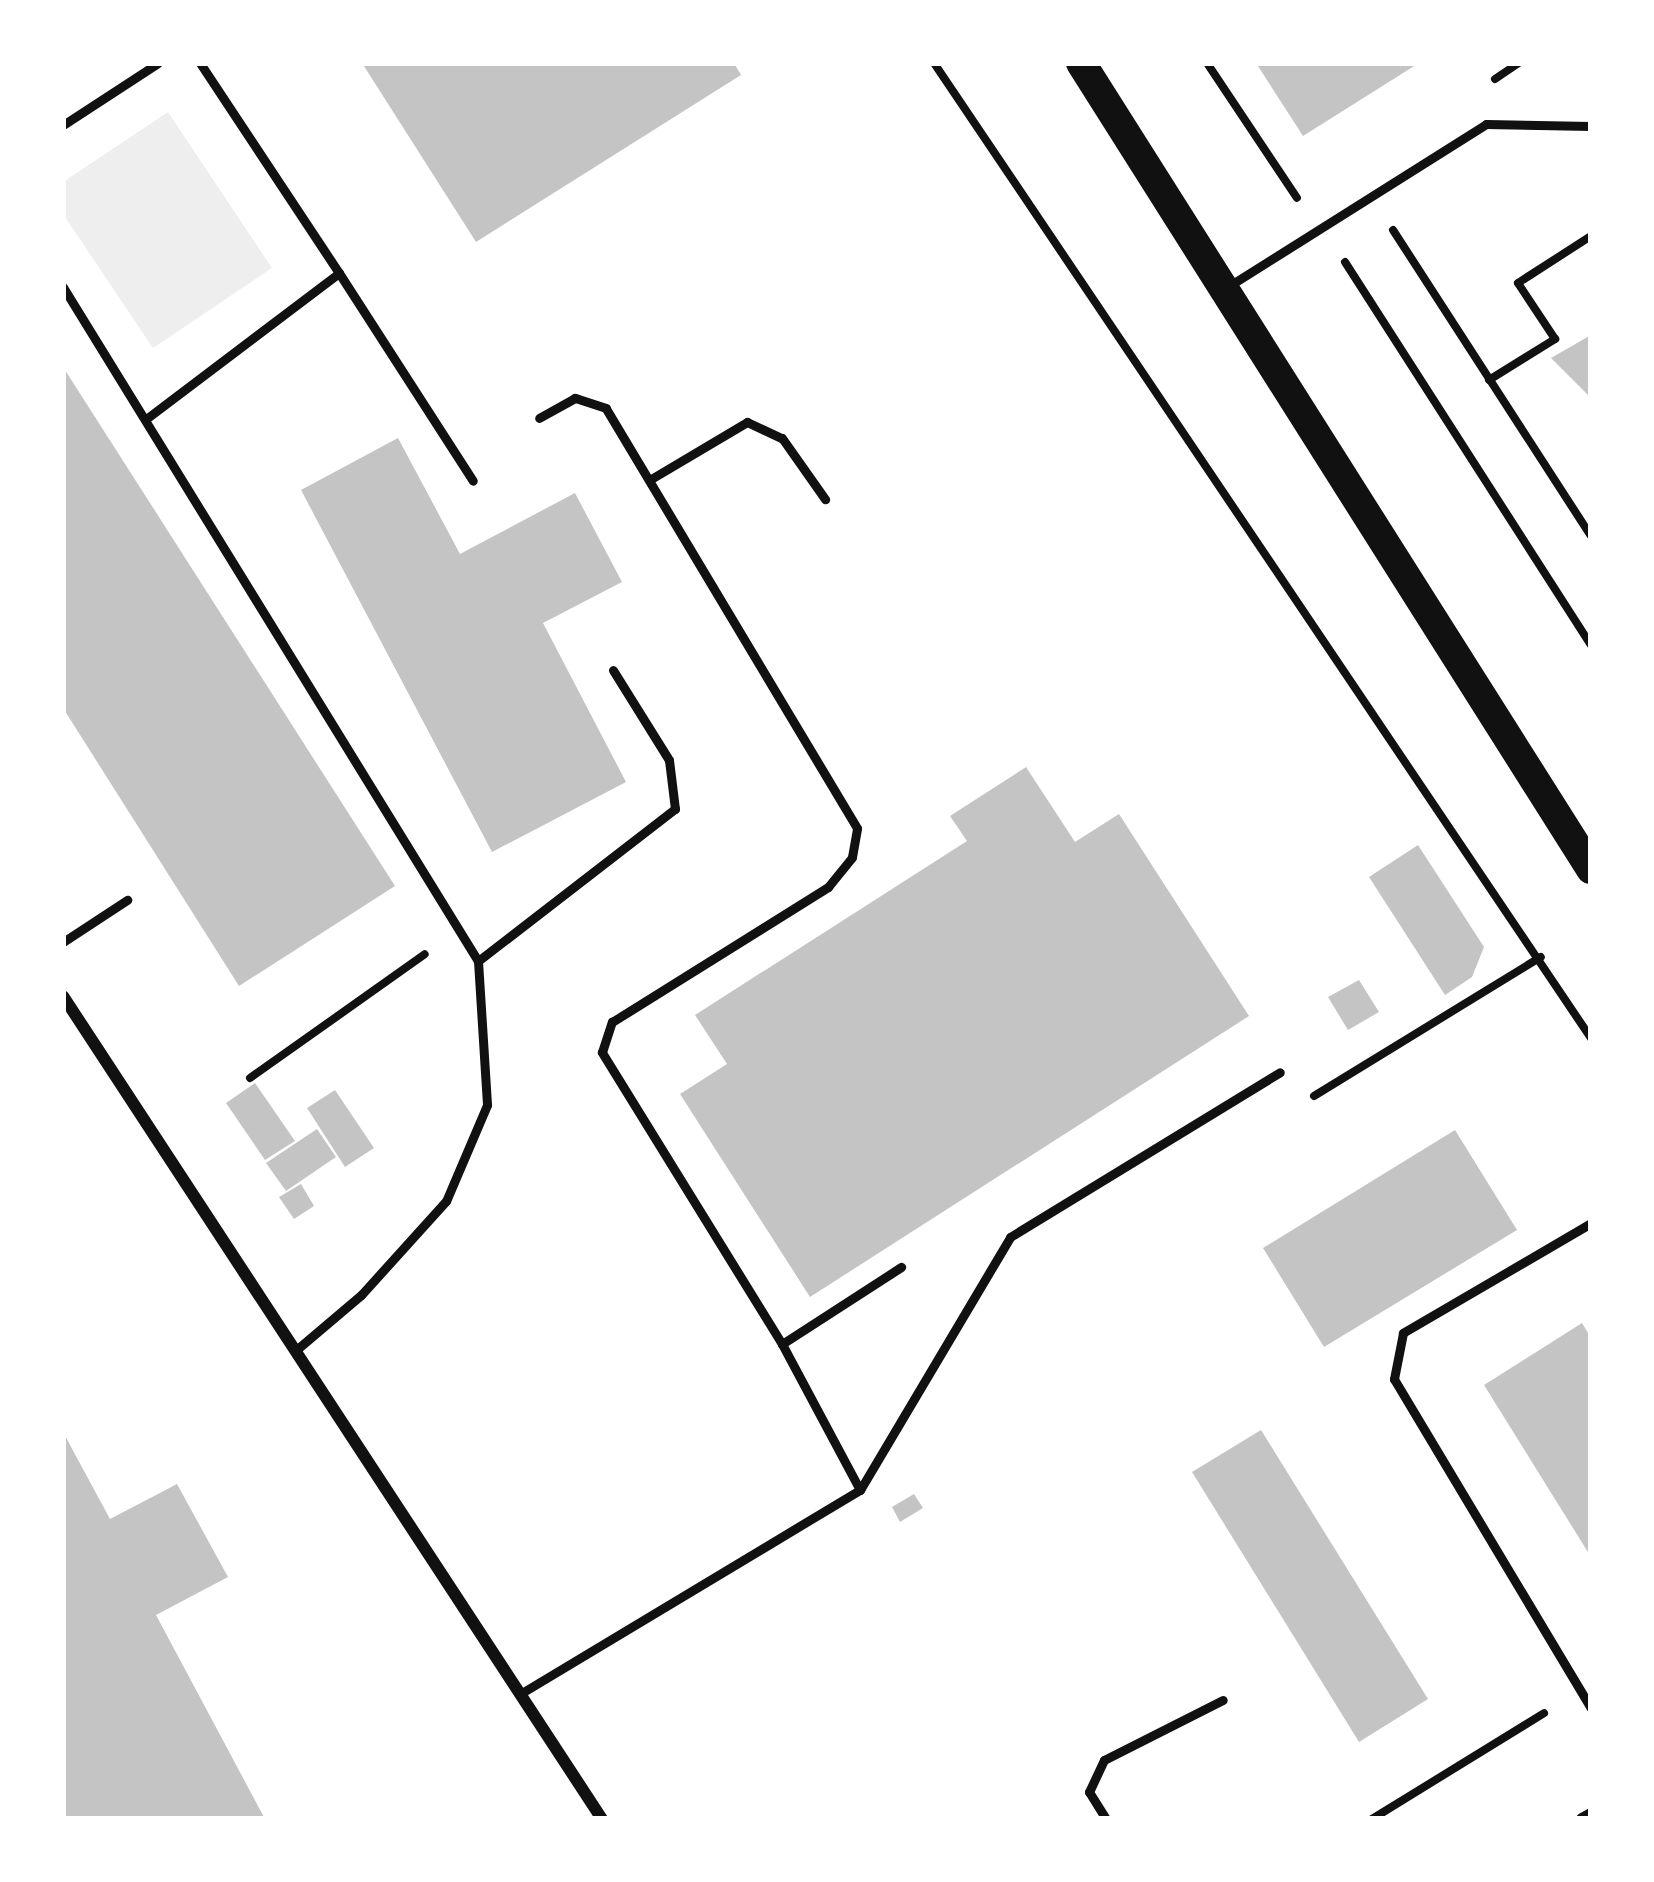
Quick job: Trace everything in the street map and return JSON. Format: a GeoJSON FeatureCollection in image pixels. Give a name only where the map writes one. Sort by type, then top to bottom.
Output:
{"type":"FeatureCollection","features":[{"type":"Feature","properties":{"kind":"main road"},"geometry":{"type":"LineString","coordinates":[[1081,63],[1591,869]]}},
{"type":"Feature","properties":{"kind":"street"},"geometry":{"type":"LineString","coordinates":[[63,996],[602,1819]]}},
{"type":"Feature","properties":{"kind":"street"},"geometry":{"type":"LineString","coordinates":[[1582,1819],[1591,1814]]}},
{"type":"Feature","properties":{"kind":"lane"},"geometry":{"type":"LineString","coordinates":[[63,125],[158,63]]}},
{"type":"Feature","properties":{"kind":"lane"},"geometry":{"type":"LineString","coordinates":[[200,63],[473,481]]}},
{"type":"Feature","properties":{"kind":"lane"},"geometry":{"type":"LineString","coordinates":[[1224,290],[1486,124],[1591,126]]}},
{"type":"Feature","properties":{"kind":"lane"},"geometry":{"type":"LineString","coordinates":[[146,419],[339,273]]}},
{"type":"Feature","properties":{"kind":"lane"},"geometry":{"type":"LineString","coordinates":[[63,287],[478,962],[487,1105],[446,1201],[361,1295],[295,1351]]}},
{"type":"Feature","properties":{"kind":"lane"},"geometry":{"type":"LineString","coordinates":[[539,418],[575,398],[606,408],[857,828],[852,857],[828,886],[612,1022],[602,1052],[782,1344],[860,1490]]}},
{"type":"Feature","properties":{"kind":"lane"},"geometry":{"type":"LineString","coordinates":[[651,478],[747,422],[782,438],[825,499]]}},
{"type":"Feature","properties":{"kind":"lane"},"geometry":{"type":"LineString","coordinates":[[478,962],[675,808],[669,760],[613,670]]}},
{"type":"Feature","properties":{"kind":"lane"},"geometry":{"type":"LineString","coordinates":[[63,942],[128,900]]}},
{"type":"Feature","properties":{"kind":"lane"},"geometry":{"type":"LineString","coordinates":[[520,1694],[860,1490],[1010,1237],[1280,1072]]}},
{"type":"Feature","properties":{"kind":"lane"},"geometry":{"type":"LineString","coordinates":[[1591,1223],[1403,1333],[1394,1379],[1591,1708]]}},
{"type":"Feature","properties":{"kind":"lane"},"geometry":{"type":"LineString","coordinates":[[782,1344],[901,1267]]}},
{"type":"Feature","properties":{"kind":"lane"},"geometry":{"type":"LineString","coordinates":[[1106,1819],[1089,1792],[1105,1760],[1222,1700]]}},
{"type":"Feature","properties":{"kind":"path"},"geometry":{"type":"LineString","coordinates":[[934,63],[1541,957],[1591,1038]]}},
{"type":"Feature","properties":{"kind":"path"},"geometry":{"type":"LineString","coordinates":[[1207,63],[1301,205],[1323,227],[1591,645]]}},
{"type":"Feature","properties":{"kind":"path"},"geometry":{"type":"LineString","coordinates":[[1371,195],[1591,536]]}},
{"type":"Feature","properties":{"kind":"path"},"geometry":{"type":"LineString","coordinates":[[1490,380],[1555,339],[1518,283],[1591,236]]}},
{"type":"Feature","properties":{"kind":"path"},"geometry":{"type":"LineString","coordinates":[[250,1078],[369,998],[459,928]]}},
{"type":"Feature","properties":{"kind":"path"},"geometry":{"type":"LineString","coordinates":[[1349,1075],[1541,957]]}},
{"type":"Feature","properties":{"kind":"path"},"geometry":{"type":"LineString","coordinates":[[1372,1819],[1581,1690]]}},
{"type":"Feature","properties":{"kind":"shaded area"},"geometry":{"type":"Polygon","coordinates":[[[168,112],[272,268],[153,348],[63,214],[63,182],[168,112]]]}},
{"type":"Feature","properties":{"kind":"building"},"geometry":{"type":"Polygon","coordinates":[[[362,63],[734,63],[741,75],[476,242],[362,63]]]}},
{"type":"Feature","properties":{"kind":"building"},"geometry":{"type":"Polygon","coordinates":[[[1256,63],[1419,63],[1303,136],[1256,63]]]}},
{"type":"Feature","properties":{"kind":"building"},"geometry":{"type":"Polygon","coordinates":[[[1591,335],[1591,398],[1551,358],[1591,335]]]}},
{"type":"Feature","properties":{"kind":"building"},"geometry":{"type":"Polygon","coordinates":[[[63,367],[395,886],[239,986],[63,708],[63,367]]]}},
{"type":"Feature","properties":{"kind":"building"},"geometry":{"type":"Polygon","coordinates":[[[398,438],[460,554],[575,493],[622,582],[543,623],[626,782],[492,852],[301,490],[398,438]]]}},
{"type":"Feature","properties":{"kind":"building"},"geometry":{"type":"Polygon","coordinates":[[[1026,767],[1075,842],[1119,814],[1249,1016],[810,1297],[680,1094],[727,1064],[695,1015],[967,841],[950,816],[1026,767]]]}},
{"type":"Feature","properties":{"kind":"building"},"geometry":{"type":"Polygon","coordinates":[[[1418,845],[1484,947],[1472,977],[1445,995],[1369,877],[1418,845]]]}},
{"type":"Feature","properties":{"kind":"building"},"geometry":{"type":"Polygon","coordinates":[[[1359,980],[1379,1012],[1348,1030],[1328,997],[1359,980]]]}},
{"type":"Feature","properties":{"kind":"building"},"geometry":{"type":"Polygon","coordinates":[[[255,1083],[295,1141],[265,1160],[226,1103],[255,1083]]]}},
{"type":"Feature","properties":{"kind":"building"},"geometry":{"type":"Polygon","coordinates":[[[335,1090],[374,1148],[345,1167],[307,1108],[335,1090]]]}},
{"type":"Feature","properties":{"kind":"building"},"geometry":{"type":"Polygon","coordinates":[[[317,1129],[336,1157],[286,1191],[266,1163],[317,1129]]]}},
{"type":"Feature","properties":{"kind":"building"},"geometry":{"type":"Polygon","coordinates":[[[1455,1130],[1517,1230],[1324,1347],[1263,1248],[1455,1130]]]}},
{"type":"Feature","properties":{"kind":"building"},"geometry":{"type":"Polygon","coordinates":[[[301,1184],[314,1206],[294,1219],[279,1197],[301,1184]]]}},
{"type":"Feature","properties":{"kind":"building"},"geometry":{"type":"Polygon","coordinates":[[[1582,1323],[1591,1338],[1591,1557],[1484,1385],[1582,1323]]]}},
{"type":"Feature","properties":{"kind":"building"},"geometry":{"type":"Polygon","coordinates":[[[1261,1430],[1428,1699],[1359,1742],[1192,1472],[1261,1430]]]}},
{"type":"Feature","properties":{"kind":"building"},"geometry":{"type":"Polygon","coordinates":[[[63,1432],[110,1519],[177,1484],[228,1577],[156,1615],[265,1819],[63,1819],[63,1432]]]}},
{"type":"Feature","properties":{"kind":"building"},"geometry":{"type":"Polygon","coordinates":[[[914,1494],[923,1508],[900,1522],[892,1507],[914,1494]]]}}]}
